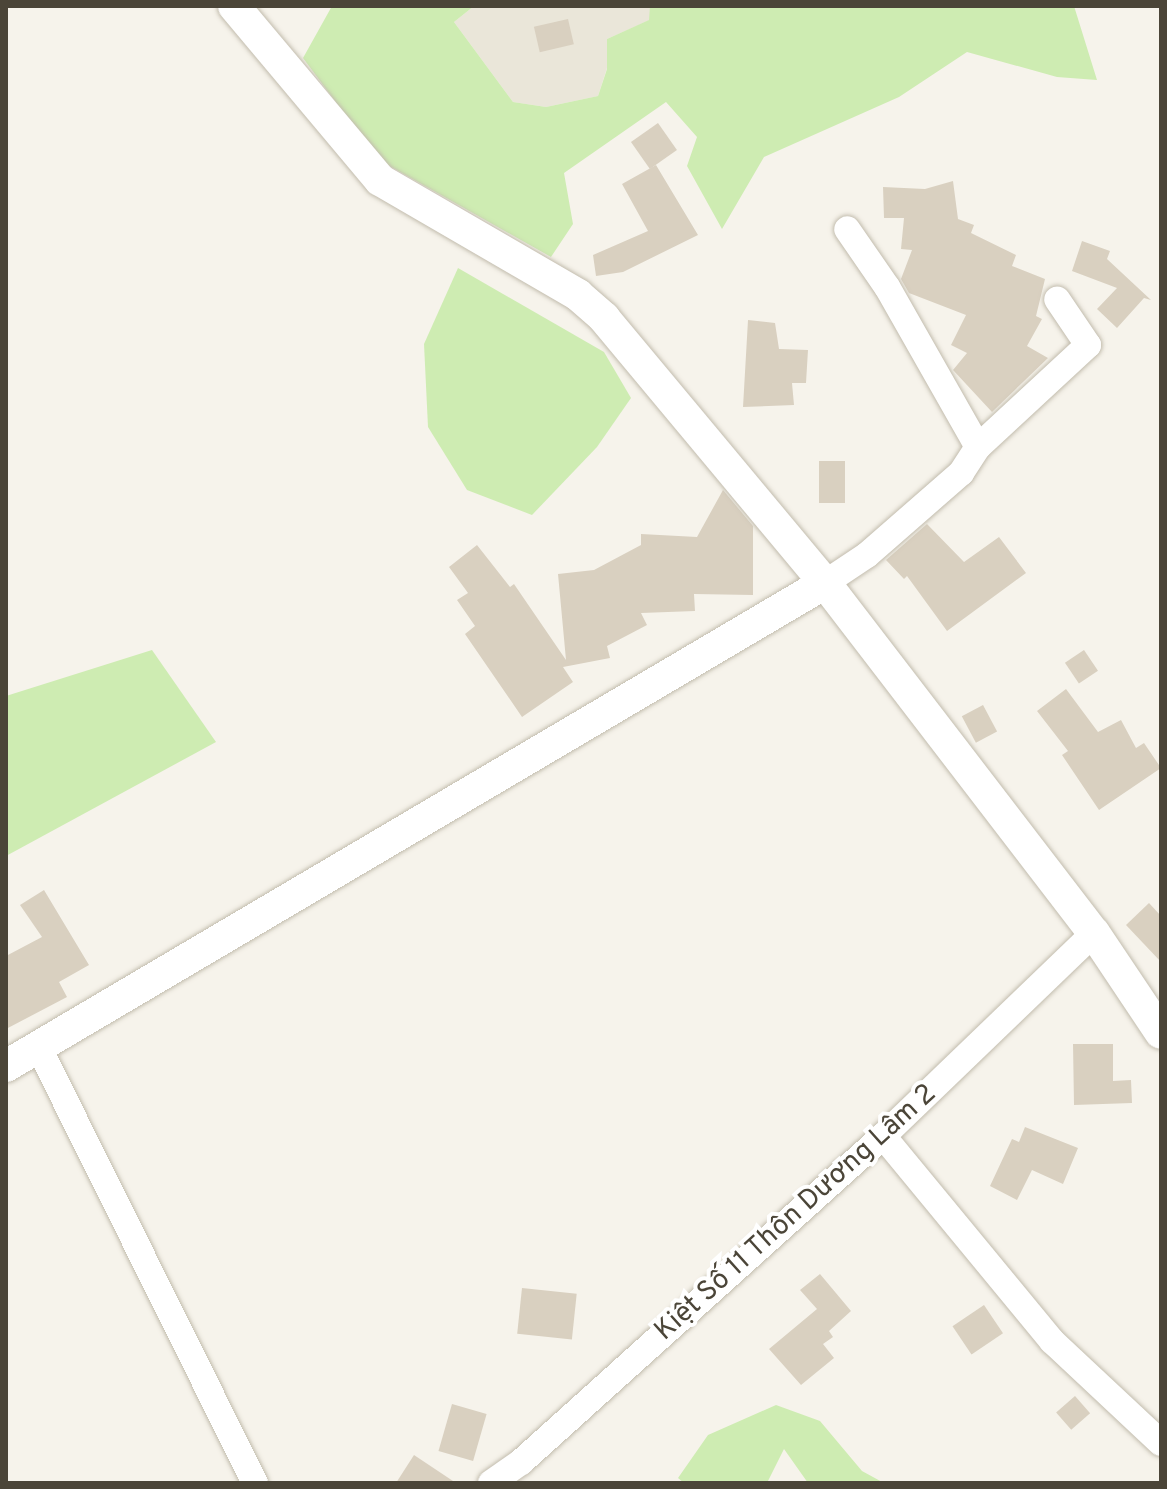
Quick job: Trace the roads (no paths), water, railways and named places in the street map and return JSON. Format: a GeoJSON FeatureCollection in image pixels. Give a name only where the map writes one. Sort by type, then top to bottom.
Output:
{"type":"FeatureCollection","features":[{"type":"Feature","properties":{"kind":"street"},"geometry":{"type":"LineString","coordinates":[[234,6],[380,180],[578,295],[604,318],[825,583],[1094,933],[1161,1033]]}},
{"type":"Feature","properties":{"kind":"street"},"geometry":{"type":"LineString","coordinates":[[847,229],[887,287],[978,447]]}},
{"type":"Feature","properties":{"kind":"street"},"geometry":{"type":"LineString","coordinates":[[6,1066],[825,583],[867,555],[961,473],[978,447],[1088,345],[1057,299]]}},
{"type":"Feature","properties":{"kind":"street","name":"Kiệt Số 11 Thôn Dương Lâm 2"},"geometry":{"type":"LineString","coordinates":[[491,1483],[521,1462],[883,1136],[1094,933]]}},
{"type":"Feature","properties":{"kind":"street"},"geometry":{"type":"LineString","coordinates":[[38,1046],[255,1483]]}},
{"type":"Feature","properties":{"kind":"street"},"geometry":{"type":"LineString","coordinates":[[883,1136],[1052,1341],[1161,1443]]}}]}
